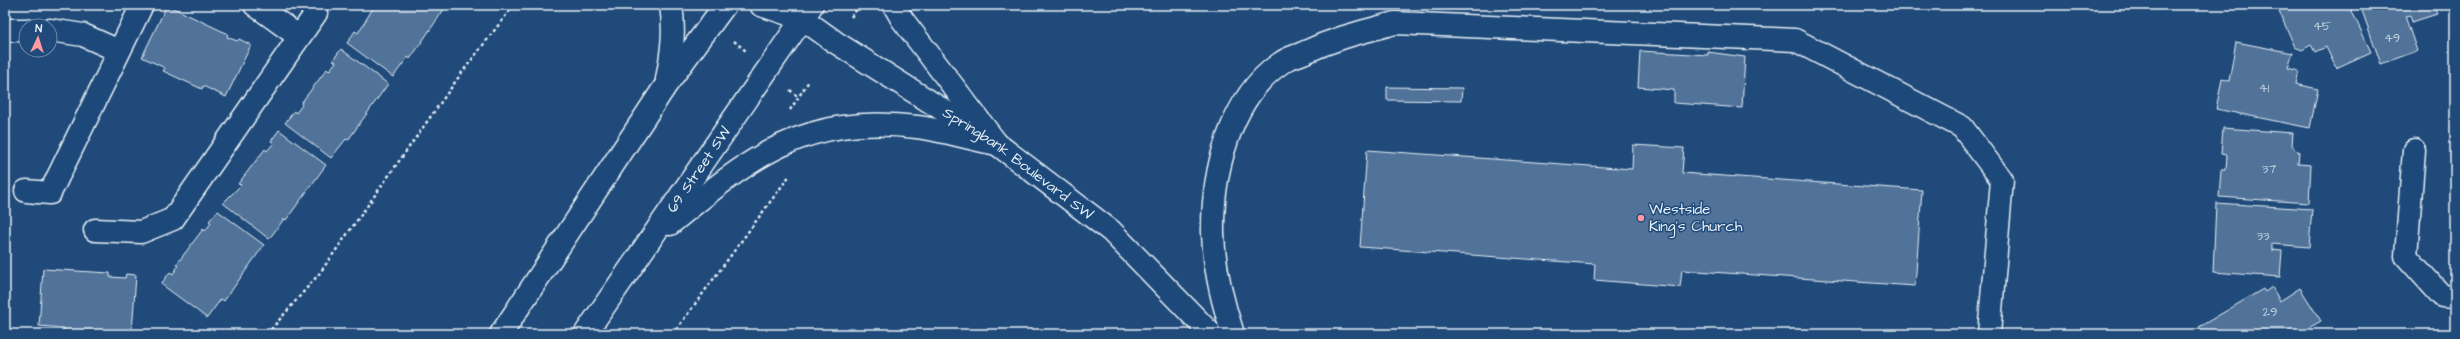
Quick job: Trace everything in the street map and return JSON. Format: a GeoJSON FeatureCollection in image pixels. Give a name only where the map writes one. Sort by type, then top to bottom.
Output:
{"type":"FeatureCollection","features":[{"type":"Feature","properties":{"kind":"main road"},"geometry":{"type":"LineString","coordinates":[[26,192],[50,193],[142,5]]}},
{"type":"Feature","properties":{"kind":"main road"},"geometry":{"type":"LineString","coordinates":[[255,5],[298,36]]}},
{"type":"Feature","properties":{"kind":"main road"},"geometry":{"type":"LineString","coordinates":[[666,85],[673,50],[674,26],[671,5]]}},
{"type":"Feature","properties":{"kind":"main road"},"geometry":{"type":"LineString","coordinates":[[501,334],[666,85],[725,5]]}},
{"type":"Feature","properties":{"kind":"main road","name":"Springbank Boulevard SW"},"geometry":{"type":"LineString","coordinates":[[761,5],[802,10],[997,144],[1111,231],[1211,334]]}},
{"type":"Feature","properties":{"kind":"main road"},"geometry":{"type":"LineString","coordinates":[[894,5],[902,19],[997,144]]}},
{"type":"Feature","properties":{"kind":"main road","name":"69 Street SW"},"geometry":{"type":"LineString","coordinates":[[585,334],[802,10]]}},
{"type":"Feature","properties":{"kind":"main road"},"geometry":{"type":"LineString","coordinates":[[95,230],[140,232],[173,219],[298,36],[316,13]]}},
{"type":"Feature","properties":{"kind":"main road"},"geometry":{"type":"LineString","coordinates":[[1233,334],[1220,296],[1213,233],[1217,184],[1231,129],[1253,87],[1281,62],[1335,38],[1395,23],[1795,40],[1962,127],[2002,180],[1989,334]]}},
{"type":"Feature","properties":{"kind":"main road"},"geometry":{"type":"LineString","coordinates":[[5,30],[18,30]]}},
{"type":"Feature","properties":{"kind":"main road"},"geometry":{"type":"LineString","coordinates":[[58,31],[83,35],[119,51]]}},
{"type":"Feature","properties":{"kind":"main road"},"geometry":{"type":"LineString","coordinates":[[647,243],[729,175],[787,143],[817,131],[853,125],[916,127],[997,144]]}},
{"type":"Feature","properties":{"kind":"main road"},"geometry":{"type":"LineString","coordinates":[[2414,150],[2406,256],[2442,296],[2455,297]]}},
{"type":"Feature","properties":{"kind":"path"},"geometry":{"type":"LineString","coordinates":[[267,334],[319,274],[463,72],[514,5]]}},
{"type":"Feature","properties":{"kind":"path"},"geometry":{"type":"LineString","coordinates":[[850,19],[860,5]]}},
{"type":"Feature","properties":{"kind":"path"},"geometry":{"type":"LineString","coordinates":[[673,334],[795,168],[787,143],[785,117],[809,81]]}},
{"type":"Feature","properties":{"kind":"building"},"geometry":{"type":"Polygon","coordinates":[[[167,5],[228,34],[227,37],[237,41],[239,39],[251,45],[226,97],[203,86],[202,89],[163,71],[165,68],[142,57],[167,5]]]}},
{"type":"Feature","properties":{"kind":"building"},"geometry":{"type":"Polygon","coordinates":[[[375,5],[447,5],[410,59],[408,57],[393,77],[347,43],[355,31],[358,33],[375,5]]]}},
{"type":"Feature","properties":{"kind":"building"},"geometry":{"type":"Polygon","coordinates":[[[2276,5],[2349,5],[2371,52],[2336,68],[2326,47],[2315,52],[2311,45],[2302,50],[2295,47],[2276,5]]]}},
{"type":"Feature","properties":{"kind":"building"},"geometry":{"type":"Polygon","coordinates":[[[2360,5],[2433,5],[2437,14],[2412,22],[2410,15],[2405,16],[2417,51],[2381,64],[2360,5]]]}},
{"type":"Feature","properties":{"kind":"building"},"geometry":{"type":"Polygon","coordinates":[[[2236,42],[2293,53],[2288,68],[2299,71],[2296,84],[2318,89],[2310,128],[2216,109],[2222,79],[2229,81],[2236,42]]]}},
{"type":"Feature","properties":{"kind":"building"},"geometry":{"type":"Polygon","coordinates":[[[341,49],[388,84],[348,140],[346,139],[331,158],[285,123],[294,111],[296,113],[302,105],[301,103],[327,69],[329,71],[336,62],[333,60],[341,49]]]}},
{"type":"Feature","properties":{"kind":"building"},"geometry":{"type":"Polygon","coordinates":[[[1640,51],[1708,55],[1708,52],[1745,57],[1742,108],[1674,103],[1674,90],[1638,87],[1640,51]]]}},
{"type":"Feature","properties":{"kind":"building"},"geometry":{"type":"Polygon","coordinates":[[[1387,87],[1462,88],[1461,101],[1387,100],[1387,87]]]}},
{"type":"Feature","properties":{"kind":"building"},"geometry":{"type":"Polygon","coordinates":[[[2223,128],[2293,133],[2292,145],[2299,152],[2298,164],[2311,165],[2309,203],[2219,197],[2221,170],[2226,170],[2227,155],[2221,154],[2223,128]]]}},
{"type":"Feature","properties":{"kind":"building"},"geometry":{"type":"Polygon","coordinates":[[[279,130],[326,165],[286,220],[284,219],[269,239],[223,203],[241,185],[238,184],[265,149],[267,151],[274,143],[271,141],[279,130]]]}},
{"type":"Feature","properties":{"kind":"building"},"geometry":{"type":"Polygon","coordinates":[[[5,136],[10,138],[9,145],[5,145],[5,136]]]}},
{"type":"Feature","properties":{"kind":"building","name":"Westside King's Church"},"geometry":{"type":"Polygon","coordinates":[[[1633,145],[1684,148],[1682,173],[1922,190],[1915,286],[1682,270],[1680,287],[1594,280],[1595,264],[1360,247],[1367,150],[1632,169],[1633,145]]]}},
{"type":"Feature","properties":{"kind":"building"},"geometry":{"type":"Polygon","coordinates":[[[2216,203],[2312,209],[2309,247],[2272,244],[2272,250],[2282,251],[2280,277],[2213,272],[2216,203]]]}},
{"type":"Feature","properties":{"kind":"building"},"geometry":{"type":"Polygon","coordinates":[[[218,211],[264,245],[224,301],[221,299],[207,318],[161,284],[170,272],[173,274],[178,266],[176,265],[203,229],[205,231],[211,223],[209,221],[218,211]]]}},
{"type":"Feature","properties":{"kind":"building"},"geometry":{"type":"Polygon","coordinates":[[[43,269],[110,273],[110,277],[125,278],[126,274],[136,275],[132,332],[106,330],[106,334],[64,331],[64,328],[39,326],[43,269]]]}},
{"type":"Feature","properties":{"kind":"building"},"geometry":{"type":"Polygon","coordinates":[[[2272,287],[2280,301],[2300,288],[2321,321],[2298,334],[2203,334],[2199,327],[2263,289],[2265,292],[2272,287]]]}},
{"type":"Feature","properties":{"kind":"place","name":"Westside King's Church"},"geometry":{"type":"Point","coordinates":[1641,218]}}]}
